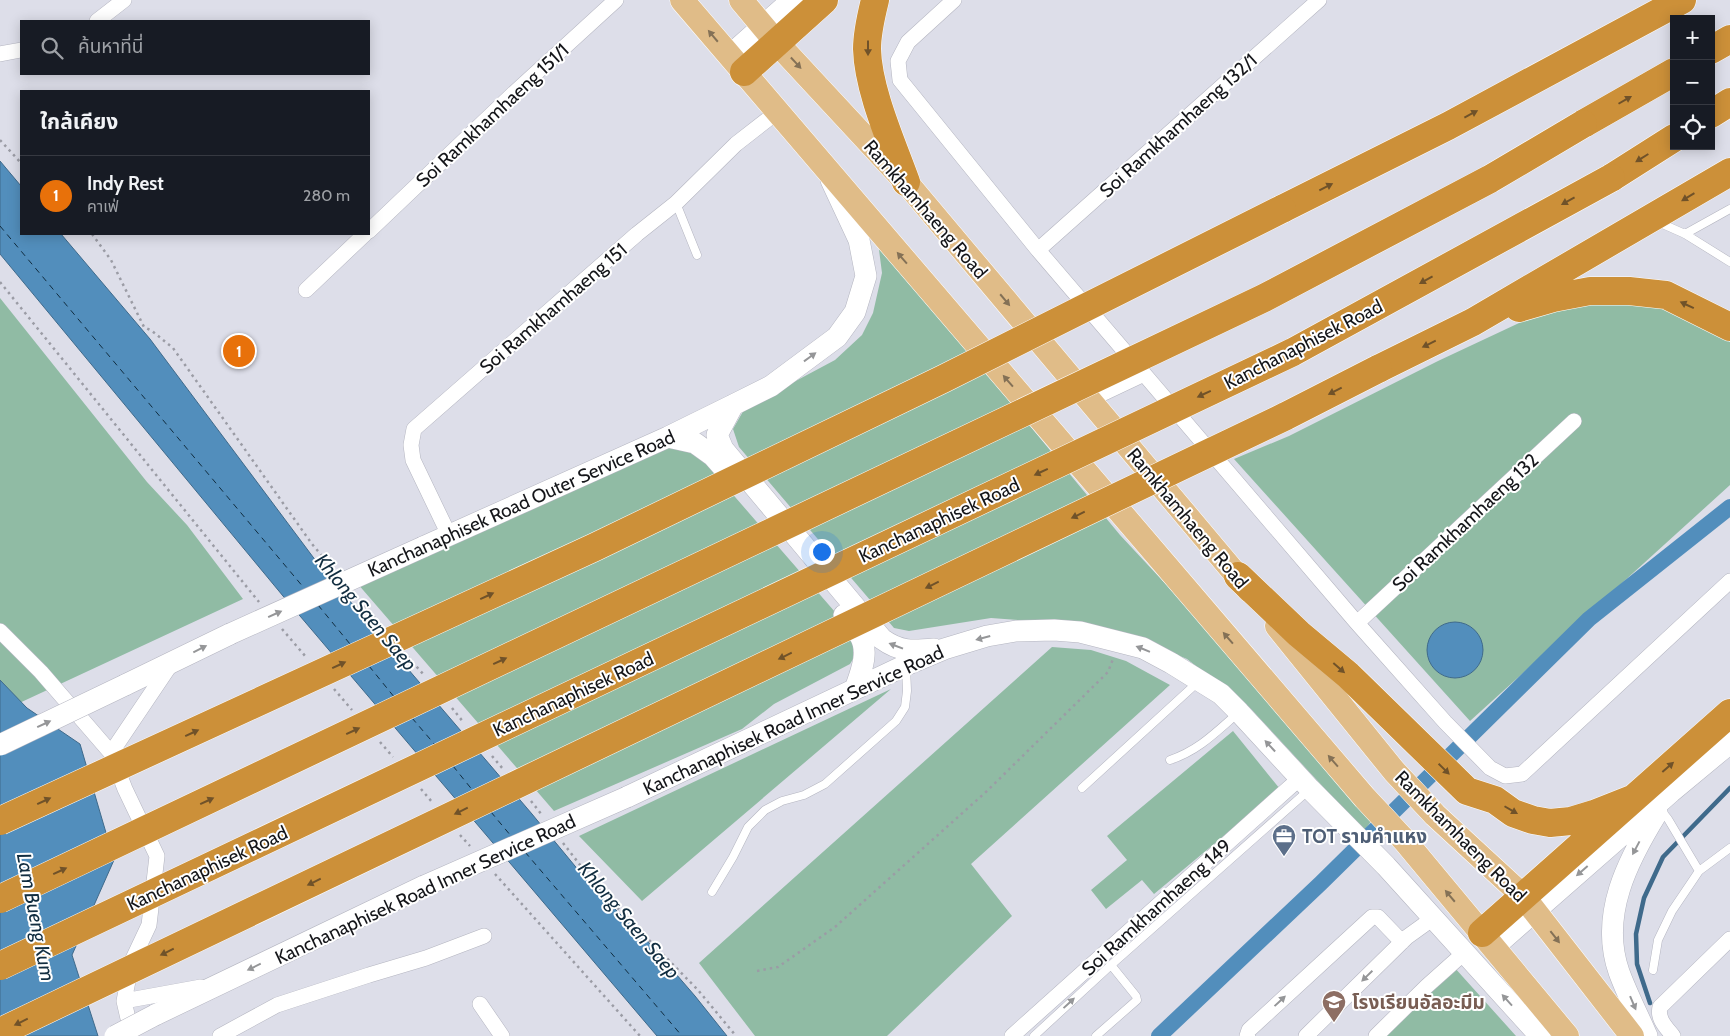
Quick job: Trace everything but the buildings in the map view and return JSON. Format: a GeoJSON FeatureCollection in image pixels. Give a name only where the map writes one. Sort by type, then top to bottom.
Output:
{"type":"FeatureCollection","features":[{"type":"Feature","properties":{"kind":"highway"},"geometry":{"type":"LineString","coordinates":[[737,64],[770,34],[824,0]]}},
{"type":"Feature","properties":{"kind":"highway"},"geometry":{"type":"LineString","coordinates":[[875,0],[870,19],[867,49],[871,80],[906,182]]}},
{"type":"Feature","properties":{"kind":"highway"},"geometry":{"type":"LineString","coordinates":[[1588,52],[1643,0]]}},
{"type":"Feature","properties":{"kind":"highway"},"geometry":{"type":"LineString","coordinates":[[0,821],[595,547],[944,379],[1448,126],[1682,0]]}},
{"type":"Feature","properties":{"kind":"highway"},"geometry":{"type":"LineString","coordinates":[[1715,48],[1730,39]]}},
{"type":"Feature","properties":{"kind":"highway"},"geometry":{"type":"LineString","coordinates":[[0,899],[1264,298],[1490,179],[1670,74]]}},
{"type":"Feature","properties":{"kind":"highway"},"geometry":{"type":"LineString","coordinates":[[1715,111],[1730,102]]}},
{"type":"Feature","properties":{"kind":"highway","name":"Kanchanaphisek Road"},"geometry":{"type":"LineString","coordinates":[[0,966],[1293,352],[1611,178],[1670,141]]}},
{"type":"Feature","properties":{"kind":"highway"},"geometry":{"type":"LineString","coordinates":[[0,1032],[1277,420],[1472,322],[1730,172]]}},
{"type":"Feature","properties":{"kind":"highway"},"geometry":{"type":"LineString","coordinates":[[1472,322],[1553,298],[1590,291],[1629,291],[1666,295],[1730,327]]}},
{"type":"Feature","properties":{"kind":"highway"},"geometry":{"type":"LineString","coordinates":[[1238,576],[1299,634],[1348,675],[1466,791],[1495,800],[1514,813],[1526,818],[1550,823],[1571,821],[1632,799]]}},
{"type":"Feature","properties":{"kind":"highway"},"geometry":{"type":"LineString","coordinates":[[1480,945],[1529,904],[1632,799],[1730,713]]}},
{"type":"Feature","properties":{"kind":"main road"},"geometry":{"type":"LineString","coordinates":[[682,0],[1365,798],[1405,841],[1480,945],[1567,1036]]}},
{"type":"Feature","properties":{"kind":"main road","name":"Ramkhamhaeng Road"},"geometry":{"type":"LineString","coordinates":[[741,0],[906,182],[1238,576],[1394,771],[1435,815],[1529,904],[1632,1036]]}},
{"type":"Feature","properties":{"kind":"main road"},"geometry":{"type":"LineString","coordinates":[[770,34],[792,0]]}},
{"type":"Feature","properties":{"kind":"main road","name":"Kanchanaphisek Road Outer Service Road"},"geometry":{"type":"LineString","coordinates":[[0,745],[230,634],[668,437],[770,386],[837,337],[855,312],[866,276],[859,240],[824,167]]}},
{"type":"Feature","properties":{"kind":"main road"},"geometry":{"type":"LineString","coordinates":[[733,405],[717,435],[722,449],[882,639],[893,646],[910,651],[944,649]]}},
{"type":"Feature","properties":{"kind":"main road"},"geometry":{"type":"LineString","coordinates":[[668,437],[695,443],[713,456],[860,635],[864,648],[863,664],[855,689]]}},
{"type":"Feature","properties":{"kind":"main road","name":"Kanchanaphisek Road Inner Service Road"},"geometry":{"type":"LineString","coordinates":[[115,1036],[424,886],[627,797],[906,665],[944,649],[987,636],[1016,631],[1080,632],[1143,648],[1221,694],[1305,784],[1386,866],[1432,918],[1480,945],[1540,1036]]}},
{"type":"Feature","properties":{"kind":"main road"},"geometry":{"type":"LineString","coordinates":[[1529,904],[1665,800],[1730,744]]}},
{"type":"Feature","properties":{"kind":"main road"},"geometry":{"type":"LineString","coordinates":[[1654,1029],[1619,971],[1613,942],[1614,909],[1622,878],[1635,849],[1665,800]]}},
{"type":"Feature","properties":{"kind":"street"},"geometry":{"type":"LineString","coordinates":[[98,20],[124,0]]}},
{"type":"Feature","properties":{"kind":"street","name":"Soi Ramkhamhaeng 151/1"},"geometry":{"type":"LineString","coordinates":[[370,230],[616,0]]}},
{"type":"Feature","properties":{"kind":"street"},"geometry":{"type":"LineString","coordinates":[[954,0],[908,42],[898,61],[900,80],[1038,250],[1357,623],[1445,722],[1490,768],[1505,776],[1522,774],[1730,581]]}},
{"type":"Feature","properties":{"kind":"street","name":"Soi Ramkhamhaeng 132/1"},"geometry":{"type":"LineString","coordinates":[[1038,250],[1319,0]]}},
{"type":"Feature","properties":{"kind":"street"},"geometry":{"type":"LineString","coordinates":[[0,54],[20,50]]}},
{"type":"Feature","properties":{"kind":"street","name":"Soi Ramkhamhaeng 151"},"geometry":{"type":"LineString","coordinates":[[449,535],[413,460],[410,445],[414,429],[637,234],[676,203],[729,150],[778,112]]}},
{"type":"Feature","properties":{"kind":"street"},"geometry":{"type":"LineString","coordinates":[[306,290],[365,235]]}},
{"type":"Feature","properties":{"kind":"street"},"geometry":{"type":"LineString","coordinates":[[1089,400],[1144,374]]}},
{"type":"Feature","properties":{"kind":"street","name":"Soi Ramkhamhaeng 132"},"geometry":{"type":"LineString","coordinates":[[1357,623],[1574,421]]}},
{"type":"Feature","properties":{"kind":"street"},"geometry":{"type":"LineString","coordinates":[[0,631],[41,672],[112,752],[125,789],[157,856],[149,926],[132,960],[124,1001],[132,1036]]}},
{"type":"Feature","properties":{"kind":"street"},"geometry":{"type":"LineString","coordinates":[[112,752],[171,664]]}},
{"type":"Feature","properties":{"kind":"street","name":"Soi Ramkhamhaeng 149"},"geometry":{"type":"LineString","coordinates":[[1012,1036],[1305,784]]}},
{"type":"Feature","properties":{"kind":"street"},"geometry":{"type":"LineString","coordinates":[[1247,1036],[1249,1030],[1372,916],[1378,917],[1402,942]]}},
{"type":"Feature","properties":{"kind":"street"},"geometry":{"type":"LineString","coordinates":[[1306,1036],[1402,942],[1432,918]]}},
{"type":"Feature","properties":{"kind":"street"},"geometry":{"type":"LineString","coordinates":[[220,1036],[277,1005],[426,958],[484,936]]}},
{"type":"Feature","properties":{"kind":"street"},"geometry":{"type":"LineString","coordinates":[[1673,1036],[1654,1029],[1660,1007],[1730,939]]}},
{"type":"Feature","properties":{"kind":"street"},"geometry":{"type":"LineString","coordinates":[[1376,1036],[1427,986],[1480,945]]}},
{"type":"Feature","properties":{"kind":"street"},"geometry":{"type":"LineString","coordinates":[[124,1001],[220,984]]}},
{"type":"Feature","properties":{"kind":"street"},"geometry":{"type":"LineString","coordinates":[[480,1004],[502,1036]]}},
{"type":"Feature","properties":{"kind":"lane"},"geometry":{"type":"LineString","coordinates":[[676,203],[697,255]]}},
{"type":"Feature","properties":{"kind":"lane"},"geometry":{"type":"LineString","coordinates":[[1685,234],[1730,209]]}},
{"type":"Feature","properties":{"kind":"lane"},"geometry":{"type":"LineString","coordinates":[[1651,219],[1685,234],[1730,262]]}},
{"type":"Feature","properties":{"kind":"lane"},"geometry":{"type":"LineString","coordinates":[[712,892],[733,857],[748,826],[765,810],[782,801],[804,795],[825,784],[896,721],[905,707],[907,691],[906,665]]}},
{"type":"Feature","properties":{"kind":"lane"},"geometry":{"type":"LineString","coordinates":[[1082,788],[1199,680]]}},
{"type":"Feature","properties":{"kind":"lane"},"geometry":{"type":"LineString","coordinates":[[1170,760],[1196,749],[1239,712]]}},
{"type":"Feature","properties":{"kind":"lane"},"geometry":{"type":"LineString","coordinates":[[1034,1036],[1305,784]]}},
{"type":"Feature","properties":{"kind":"lane"},"geometry":{"type":"LineString","coordinates":[[1665,800],[1668,819],[1699,871]]}},
{"type":"Feature","properties":{"kind":"lane"},"geometry":{"type":"LineString","coordinates":[[1652,970],[1658,940],[1672,911],[1699,871],[1730,848]]}},
{"type":"Feature","properties":{"kind":"lane"},"geometry":{"type":"LineString","coordinates":[[1096,1036],[1137,1000],[1136,996],[1110,965]]}},
{"type":"Feature","properties":{"kind":"path"},"geometry":{"type":"LineString","coordinates":[[0,140],[20,162]]}},
{"type":"Feature","properties":{"kind":"path"},"geometry":{"type":"LineString","coordinates":[[757,971],[778,967],[835,927],[987,791],[1108,672],[1119,642]]}},
{"type":"Feature","properties":{"kind":"green space"},"geometry":{"type":"Polygon","coordinates":[[[878,242],[1120,535],[1255,680],[1372,820],[1364,831],[1250,708],[1187,659],[1125,633],[1081,625],[991,618],[909,631],[894,628],[739,447],[733,429],[745,408],[835,360],[862,335],[873,313],[882,273],[878,242]]]}},
{"type":"Feature","properties":{"kind":"green space"},"geometry":{"type":"Polygon","coordinates":[[[0,298],[147,482],[187,525],[243,599],[0,712],[0,298]]]}},
{"type":"Feature","properties":{"kind":"green space"},"geometry":{"type":"Polygon","coordinates":[[[1610,300],[1666,306],[1706,325],[1730,342],[1730,485],[1470,721],[1234,459],[1289,436],[1438,361],[1551,308],[1610,300]]]}},
{"type":"Feature","properties":{"kind":"green space"},"geometry":{"type":"Polygon","coordinates":[[[670,444],[696,452],[855,635],[858,651],[850,664],[774,704],[742,729],[554,811],[357,583],[670,444]]]}},
{"type":"Feature","properties":{"kind":"green space"},"geometry":{"type":"Polygon","coordinates":[[[1052,647],[1091,650],[1126,661],[1170,685],[971,864],[1012,916],[887,1036],[755,1036],[699,963],[1052,647]]]}},
{"type":"Feature","properties":{"kind":"green space"},"geometry":{"type":"Polygon","coordinates":[[[891,689],[642,901],[579,836],[891,689]]]}},
{"type":"Feature","properties":{"kind":"green space"},"geometry":{"type":"Polygon","coordinates":[[[1233,731],[1280,789],[1154,894],[1142,880],[1106,909],[1091,890],[1127,860],[1107,836],[1233,731]]]}},
{"type":"Feature","properties":{"kind":"green space"},"geometry":{"type":"Polygon","coordinates":[[[1454,967],[1516,1036],[1383,1036],[1454,967]]]}},
{"type":"Feature","properties":{"kind":"water"},"geometry":{"type":"Polygon","coordinates":[[[0,161],[20,185],[20,235],[62,235],[150,339],[319,565],[594,889],[644,937],[727,1036],[657,1036],[283,596],[0,254],[0,161]]]}},
{"type":"Feature","properties":{"kind":"water"},"geometry":{"type":"Polygon","coordinates":[[[1455,622],[1466,624],[1475,630],[1481,639],[1483,650],[1481,661],[1475,670],[1466,676],[1455,678],[1444,676],[1435,670],[1429,661],[1427,650],[1429,639],[1435,630],[1444,624],[1455,622]]]}},
{"type":"Feature","properties":{"kind":"water","name":"Lam Bueng Kum"},"geometry":{"type":"Polygon","coordinates":[[[0,680],[27,708],[80,744],[114,860],[72,955],[98,1036],[2,1036],[0,1032],[0,680]]]}},
{"type":"Feature","properties":{"kind":"waterway"},"geometry":{"type":"LineString","coordinates":[[1159,1036],[1321,883],[1589,619],[1730,507]]}},
{"type":"Feature","properties":{"kind":"waterway"},"geometry":{"type":"LineString","coordinates":[[1650,1003],[1637,964],[1636,934],[1644,898],[1663,857],[1730,788]]}},
{"type":"Feature","properties":{"kind":"ferry route"},"geometry":{"type":"LineString","coordinates":[[0,226],[304,588]]}},
{"type":"Feature","properties":{"kind":"ferry route"},"geometry":{"type":"LineString","coordinates":[[318,605],[350,644]]}},
{"type":"Feature","properties":{"kind":"ferry route"},"geometry":{"type":"LineString","coordinates":[[369,666],[395,698]]}},
{"type":"Feature","properties":{"kind":"ferry route"},"geometry":{"type":"LineString","coordinates":[[412,718],[436,746]]}},
{"type":"Feature","properties":{"kind":"ferry route"},"geometry":{"type":"LineString","coordinates":[[453,766],[474,792]]}},
{"type":"Feature","properties":{"kind":"ferry route"},"geometry":{"type":"LineString","coordinates":[[491,812],[511,836]]}},
{"type":"Feature","properties":{"kind":"ferry route"},"geometry":{"type":"LineString","coordinates":[[525,852],[682,1036]]}},
{"type":"Feature","properties":{"kind":"place","name":"Indy Rest"},"geometry":{"type":"Point","coordinates":[239,351]}},
{"type":"Feature","properties":{"kind":"place","name":"TOT รามคำแหง"},"geometry":{"type":"Point","coordinates":[1284,857]}},
{"type":"Feature","properties":{"kind":"place","name":"โรงเรียนอัลอะมีม"},"geometry":{"type":"Point","coordinates":[1334,1023]}},
{"type":"Feature","properties":{"kind":"water label","name":"Khlong Saen Saep"},"geometry":{"type":"Point","coordinates":[366,612]}},
{"type":"Feature","properties":{"kind":"water label","name":"Khlong Saen Saep"},"geometry":{"type":"Point","coordinates":[629,920]}}]}
